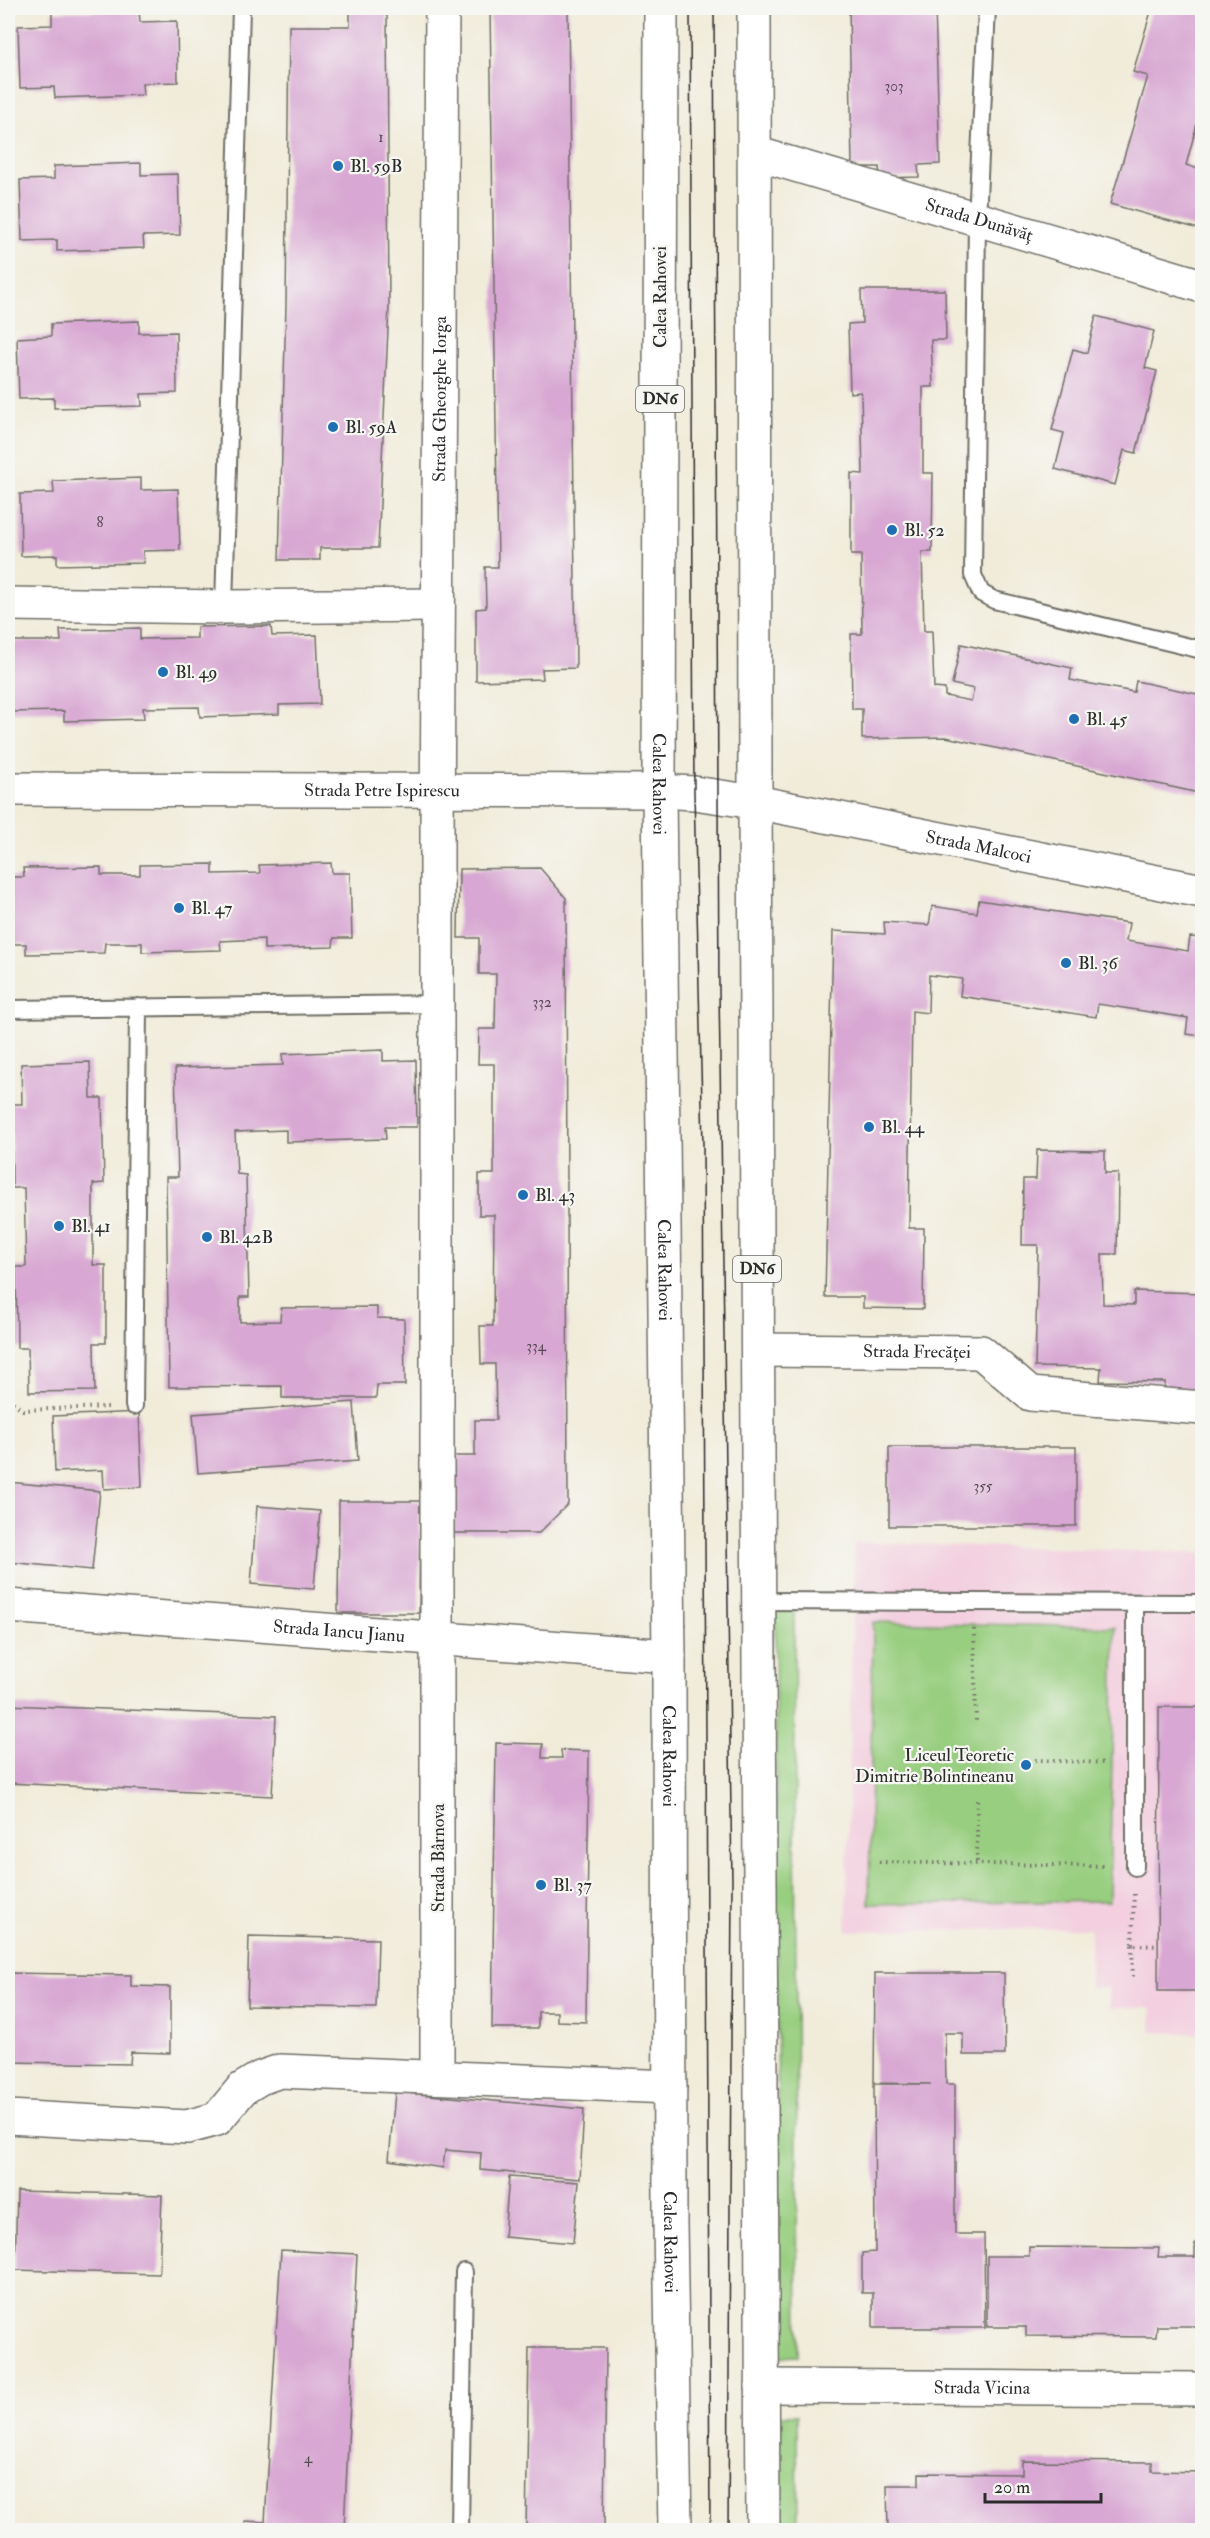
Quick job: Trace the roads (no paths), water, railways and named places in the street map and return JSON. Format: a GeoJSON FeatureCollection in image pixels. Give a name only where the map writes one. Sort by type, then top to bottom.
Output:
{"type":"FeatureCollection","features":[{"type":"Feature","properties":{"kind":"street","name":"Strada Gheorghe Iorga"},"geometry":{"type":"LineString","coordinates":[[437,791],[442,8]]}},
{"type":"Feature","properties":{"kind":"street","name":"Calea Rahovei"},"geometry":{"type":"LineString","coordinates":[[662,8],[659,791],[669,1656],[670,2087],[675,2530]]}},
{"type":"Feature","properties":{"kind":"street","name":"DN6"},"geometry":{"type":"LineString","coordinates":[[754,8],[755,802],[764,2530]]}},
{"type":"Feature","properties":{"kind":"street","name":"Strada Dunăvăț"},"geometry":{"type":"LineString","coordinates":[[755,153],[1203,286]]}},
{"type":"Feature","properties":{"kind":"street"},"geometry":{"type":"LineString","coordinates":[[8,604],[224,607],[438,605]]}},
{"type":"Feature","properties":{"kind":"street","name":"Strada Petre Ispirescu"},"geometry":{"type":"LineString","coordinates":[[8,789],[659,791],[702,794],[755,802]]}},
{"type":"Feature","properties":{"kind":"street"},"geometry":{"type":"LineString","coordinates":[[437,791],[438,1640]]}},
{"type":"Feature","properties":{"kind":"street","name":"Strada Malcoci"},"geometry":{"type":"LineString","coordinates":[[755,802],[1203,891]]}},
{"type":"Feature","properties":{"kind":"street","name":"Strada Frecăței"},"geometry":{"type":"LineString","coordinates":[[758,1350],[981,1352],[1030,1394],[1203,1408]]}},
{"type":"Feature","properties":{"kind":"street","name":"Strada Iancu Jianu"},"geometry":{"type":"LineString","coordinates":[[8,1606],[669,1656]]}},
{"type":"Feature","properties":{"kind":"street","name":"Strada Bârnova"},"geometry":{"type":"LineString","coordinates":[[437,2078],[438,1640]]}},
{"type":"Feature","properties":{"kind":"street"},"geometry":{"type":"LineString","coordinates":[[8,2116],[187,2127],[217,2118],[242,2089],[260,2078],[280,2071],[670,2087]]}},
{"type":"Feature","properties":{"kind":"street","name":"Strada Vicina"},"geometry":{"type":"LineString","coordinates":[[762,2386],[1203,2389]]}},
{"type":"Feature","properties":{"kind":"lane"},"geometry":{"type":"LineString","coordinates":[[224,607],[241,8]]}},
{"type":"Feature","properties":{"kind":"lane"},"geometry":{"type":"LineString","coordinates":[[987,8],[977,219],[973,575],[981,592],[994,600],[1203,650]]}},
{"type":"Feature","properties":{"kind":"lane"},"geometry":{"type":"LineString","coordinates":[[8,1009],[437,1004]]}},
{"type":"Feature","properties":{"kind":"lane"},"geometry":{"type":"LineString","coordinates":[[134,1406],[138,1008]]}},
{"type":"Feature","properties":{"kind":"lane"},"geometry":{"type":"LineString","coordinates":[[759,1601],[1203,1603]]}},
{"type":"Feature","properties":{"kind":"lane"},"geometry":{"type":"LineString","coordinates":[[1135,1603],[1135,1867]]}},
{"type":"Feature","properties":{"kind":"lane"},"geometry":{"type":"LineString","coordinates":[[460,2530],[464,2272]]}},
{"type":"Feature","properties":{"kind":"tram line"},"geometry":{"type":"LineString","coordinates":[[690,8],[694,793],[703,1144],[710,2530]]}},
{"type":"Feature","properties":{"kind":"tram line"},"geometry":{"type":"LineString","coordinates":[[714,8],[719,990],[732,1881],[728,2530]]}},
{"type":"Feature","properties":{"kind":"place","name":"Bl. 59B"},"geometry":{"type":"Point","coordinates":[338,166]}},
{"type":"Feature","properties":{"kind":"place","name":"Bl. 59A"},"geometry":{"type":"Point","coordinates":[333,427]}},
{"type":"Feature","properties":{"kind":"place","name":"Bl. 52"},"geometry":{"type":"Point","coordinates":[892,530]}},
{"type":"Feature","properties":{"kind":"place","name":"Bl. 49"},"geometry":{"type":"Point","coordinates":[163,672]}},
{"type":"Feature","properties":{"kind":"place","name":"Bl. 45"},"geometry":{"type":"Point","coordinates":[1074,719]}},
{"type":"Feature","properties":{"kind":"place","name":"Bl. 47"},"geometry":{"type":"Point","coordinates":[179,908]}},
{"type":"Feature","properties":{"kind":"place","name":"Bl. 36"},"geometry":{"type":"Point","coordinates":[1066,963]}},
{"type":"Feature","properties":{"kind":"place","name":"Bl. 44"},"geometry":{"type":"Point","coordinates":[869,1127]}},
{"type":"Feature","properties":{"kind":"place","name":"Bl. 43"},"geometry":{"type":"Point","coordinates":[523,1195]}},
{"type":"Feature","properties":{"kind":"place","name":"Bl. 41"},"geometry":{"type":"Point","coordinates":[59,1226]}},
{"type":"Feature","properties":{"kind":"place","name":"Bl. 42B"},"geometry":{"type":"Point","coordinates":[207,1237]}},
{"type":"Feature","properties":{"kind":"place","name":"Liceul Teoretic Dimitrie Bolintineanu"},"geometry":{"type":"Point","coordinates":[1026,1765]}},
{"type":"Feature","properties":{"kind":"place","name":"Bl. 37"},"geometry":{"type":"Point","coordinates":[541,1885]}}]}
